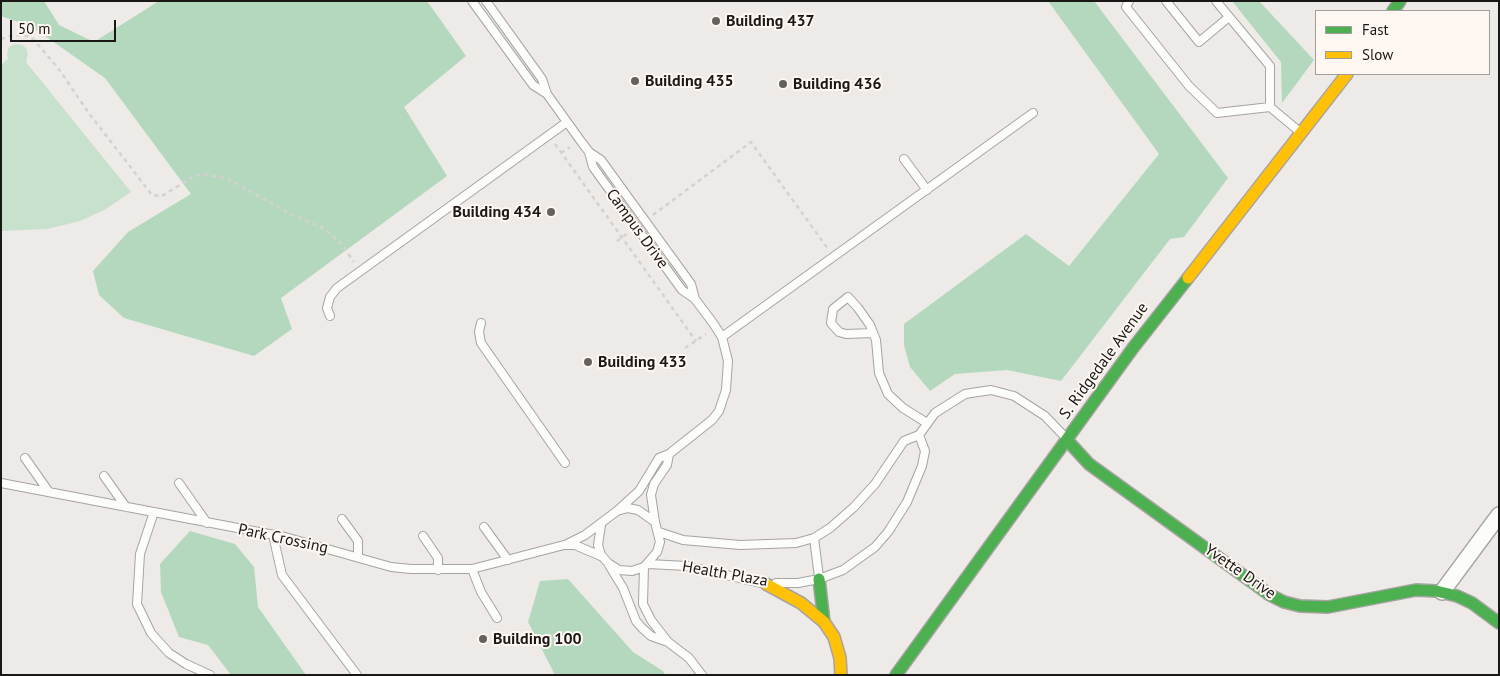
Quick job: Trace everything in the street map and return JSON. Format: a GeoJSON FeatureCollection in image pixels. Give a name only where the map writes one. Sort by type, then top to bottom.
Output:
{"type":"FeatureCollection","features":[{"type":"Feature","properties":{"kind":"main road","name":"S. Ridgedale Avenue"},"geometry":{"type":"LineString","coordinates":[[896,675],[1170,298],[1346,75]]}},
{"type":"Feature","properties":{"kind":"main road","name":"Yvette Drive"},"geometry":{"type":"LineString","coordinates":[[1067,440],[1089,464],[1270,595],[1284,602],[1300,606],[1322,607],[1416,590],[1442,592],[1472,603],[1499,623]]}},
{"type":"Feature","properties":{"kind":"main road"},"geometry":{"type":"LineString","coordinates":[[819,579],[824,622]]}},
{"type":"Feature","properties":{"kind":"main road"},"geometry":{"type":"LineString","coordinates":[[766,584],[802,603],[824,622],[834,637],[840,658],[841,675]]}},
{"type":"Feature","properties":{"kind":"street"},"geometry":{"type":"LineString","coordinates":[[1442,592],[1499,515]]}},
{"type":"Feature","properties":{"kind":"lane","name":"Campus Drive"},"geometry":{"type":"LineString","coordinates":[[472,1],[532,85],[547,94]]}},
{"type":"Feature","properties":{"kind":"lane","name":"Campus Drive"},"geometry":{"type":"LineString","coordinates":[[486,1],[542,79],[547,94],[588,152],[601,160],[691,284],[695,299],[722,337],[728,361],[728,378],[724,401],[712,420],[669,454],[660,458],[640,491],[617,510]]}},
{"type":"Feature","properties":{"kind":"lane"},"geometry":{"type":"LineString","coordinates":[[1129,1],[1126,7],[1189,86],[1216,113],[1270,107],[1300,132]]}},
{"type":"Feature","properties":{"kind":"lane"},"geometry":{"type":"LineString","coordinates":[[1166,1],[1199,42],[1229,17]]}},
{"type":"Feature","properties":{"kind":"lane"},"geometry":{"type":"LineString","coordinates":[[1216,1],[1270,66],[1270,107]]}},
{"type":"Feature","properties":{"kind":"lane"},"geometry":{"type":"LineString","coordinates":[[722,337],[1033,114]]}},
{"type":"Feature","properties":{"kind":"lane"},"geometry":{"type":"LineString","coordinates":[[330,316],[327,308],[330,298],[337,288],[567,122]]}},
{"type":"Feature","properties":{"kind":"lane"},"geometry":{"type":"LineString","coordinates":[[904,159],[927,190]]}},
{"type":"Feature","properties":{"kind":"lane"},"geometry":{"type":"LineString","coordinates":[[873,332],[846,334],[834,328],[830,316],[833,310],[848,297],[858,308],[873,332],[876,340],[880,373],[888,394],[903,408],[927,423]]}},
{"type":"Feature","properties":{"kind":"lane"},"geometry":{"type":"LineString","coordinates":[[481,323],[479,332],[481,343],[565,463]]}},
{"type":"Feature","properties":{"kind":"lane","name":"Health Plaza"},"geometry":{"type":"LineString","coordinates":[[659,532],[684,540],[740,546],[796,543],[814,538],[830,528],[854,507],[875,484],[904,441],[919,434],[939,410],[966,394],[991,390],[1014,396],[1046,416],[1067,440]]}},
{"type":"Feature","properties":{"kind":"lane","name":"Health Plaza"},"geometry":{"type":"LineString","coordinates":[[646,566],[696,567],[766,584],[819,579],[843,570],[862,559],[888,532],[908,502],[922,466],[925,451],[919,434]]}},
{"type":"Feature","properties":{"kind":"lane","name":"Campus Drive"},"geometry":{"type":"LineString","coordinates":[[655,522],[651,496],[654,484],[667,465],[669,454]]}},
{"type":"Feature","properties":{"kind":"lane"},"geometry":{"type":"LineString","coordinates":[[25,458],[49,492]]}},
{"type":"Feature","properties":{"kind":"lane"},"geometry":{"type":"LineString","coordinates":[[104,476],[126,508]]}},
{"type":"Feature","properties":{"kind":"lane","name":"Park Crossing"},"geometry":{"type":"LineString","coordinates":[[1,483],[273,535],[324,546],[391,566],[438,570],[472,569],[564,545],[601,525]]}},
{"type":"Feature","properties":{"kind":"lane"},"geometry":{"type":"LineString","coordinates":[[178,483],[207,523]]}},
{"type":"Feature","properties":{"kind":"lane"},"geometry":{"type":"LineString","coordinates":[[605,560],[619,570],[632,571],[646,566],[658,552],[659,532],[655,522],[638,510],[628,508],[617,510],[608,516],[601,525],[598,545],[605,560],[623,588],[636,621],[651,636],[668,642]]}},
{"type":"Feature","properties":{"kind":"lane"},"geometry":{"type":"LineString","coordinates":[[154,512],[140,554],[137,604],[151,633],[169,653],[186,664],[210,675]]}},
{"type":"Feature","properties":{"kind":"lane"},"geometry":{"type":"LineString","coordinates":[[342,519],[358,541],[358,557]]}},
{"type":"Feature","properties":{"kind":"lane"},"geometry":{"type":"LineString","coordinates":[[484,527],[508,560]]}},
{"type":"Feature","properties":{"kind":"lane"},"geometry":{"type":"LineString","coordinates":[[273,535],[282,575],[356,675]]}},
{"type":"Feature","properties":{"kind":"lane"},"geometry":{"type":"LineString","coordinates":[[423,536],[438,558],[438,570]]}},
{"type":"Feature","properties":{"kind":"lane"},"geometry":{"type":"LineString","coordinates":[[814,538],[819,579]]}},
{"type":"Feature","properties":{"kind":"lane","name":"Park Crossing"},"geometry":{"type":"LineString","coordinates":[[564,545],[576,545],[605,560]]}},
{"type":"Feature","properties":{"kind":"lane"},"geometry":{"type":"LineString","coordinates":[[646,566],[643,604],[651,620],[668,642],[689,658],[702,675]]}},
{"type":"Feature","properties":{"kind":"lane"},"geometry":{"type":"LineString","coordinates":[[472,569],[481,592],[497,618]]}},
{"type":"Feature","properties":{"kind":"path"},"geometry":{"type":"LineString","coordinates":[[1,39],[21,35],[34,40],[58,68],[88,112],[152,196],[162,196],[196,175],[204,174],[228,179],[289,213],[323,228],[340,242],[354,262]]}},
{"type":"Feature","properties":{"kind":"path"},"geometry":{"type":"LineString","coordinates":[[651,216],[751,142],[828,249]]}},
{"type":"Feature","properties":{"kind":"path"},"geometry":{"type":"LineString","coordinates":[[554,143],[696,341]]}},
{"type":"Feature","properties":{"kind":"path"},"geometry":{"type":"LineString","coordinates":[[561,154],[570,147]]}},
{"type":"Feature","properties":{"kind":"path"},"geometry":{"type":"LineString","coordinates":[[617,241],[632,230]]}},
{"type":"Feature","properties":{"kind":"path"},"geometry":{"type":"LineString","coordinates":[[685,348],[706,334]]}},
{"type":"Feature","properties":{"kind":"green space"},"geometry":{"type":"Polygon","coordinates":[[[1,1],[44,1],[59,25],[94,42],[159,1],[427,1],[466,56],[404,107],[447,176],[281,298],[292,329],[254,356],[124,318],[99,295],[93,271],[128,232],[191,194],[105,78],[32,27],[1,16],[1,1]]]}},
{"type":"Feature","properties":{"kind":"green space"},"geometry":{"type":"Polygon","coordinates":[[[1048,1],[1094,1],[1228,178],[1184,237],[1170,239],[1061,381],[1007,370],[955,374],[930,391],[910,367],[904,345],[904,324],[1026,234],[1069,266],[1159,154],[1048,1]]]}},
{"type":"Feature","properties":{"kind":"green space"},"geometry":{"type":"Polygon","coordinates":[[[1232,1],[1259,1],[1314,60],[1282,103],[1281,62],[1232,1]]]}},
{"type":"Feature","properties":{"kind":"green space"},"geometry":{"type":"Polygon","coordinates":[[[15,44],[26,48],[28,54],[26,62],[131,192],[106,209],[80,221],[47,229],[1,231],[1,65],[8,59],[9,47],[15,44]]]}},
{"type":"Feature","properties":{"kind":"green space"},"geometry":{"type":"Polygon","coordinates":[[[190,531],[235,544],[254,567],[258,607],[306,675],[231,675],[208,645],[179,637],[161,592],[160,564],[190,531]]]}},
{"type":"Feature","properties":{"kind":"green space"},"geometry":{"type":"Polygon","coordinates":[[[568,579],[633,652],[663,671],[665,675],[555,675],[528,622],[540,581],[568,579]]]}},
{"type":"Feature","properties":{"kind":"traffic: fast"},"geometry":{"type":"LineString","coordinates":[[1394,10],[1400,1]]}},
{"type":"Feature","properties":{"kind":"traffic: fast"},"geometry":{"type":"LineString","coordinates":[[896,675],[1133,348],[1188,278]]}},
{"type":"Feature","properties":{"kind":"traffic: fast"},"geometry":{"type":"LineString","coordinates":[[1067,440],[1089,464],[1270,595],[1284,602],[1300,606],[1328,607],[1416,590],[1436,591],[1457,596],[1472,603],[1499,623]]}},
{"type":"Feature","properties":{"kind":"traffic: fast"},"geometry":{"type":"LineString","coordinates":[[819,579],[824,622]]}},
{"type":"Feature","properties":{"kind":"traffic: slow"},"geometry":{"type":"LineString","coordinates":[[1188,278],[1346,75]]}},
{"type":"Feature","properties":{"kind":"traffic: slow"},"geometry":{"type":"LineString","coordinates":[[766,584],[801,603],[824,622],[834,637],[840,658],[841,675]]}},
{"type":"Feature","properties":{"kind":"place","name":"Building 437"},"geometry":{"type":"Point","coordinates":[716,21]}},
{"type":"Feature","properties":{"kind":"place","name":"Building 435"},"geometry":{"type":"Point","coordinates":[635,81]}},
{"type":"Feature","properties":{"kind":"place","name":"Building 436"},"geometry":{"type":"Point","coordinates":[783,84]}},
{"type":"Feature","properties":{"kind":"place","name":"Building 434"},"geometry":{"type":"Point","coordinates":[551,212]}},
{"type":"Feature","properties":{"kind":"place","name":"Building 433"},"geometry":{"type":"Point","coordinates":[588,362]}},
{"type":"Feature","properties":{"kind":"place","name":"Building 100"},"geometry":{"type":"Point","coordinates":[483,639]}}]}
